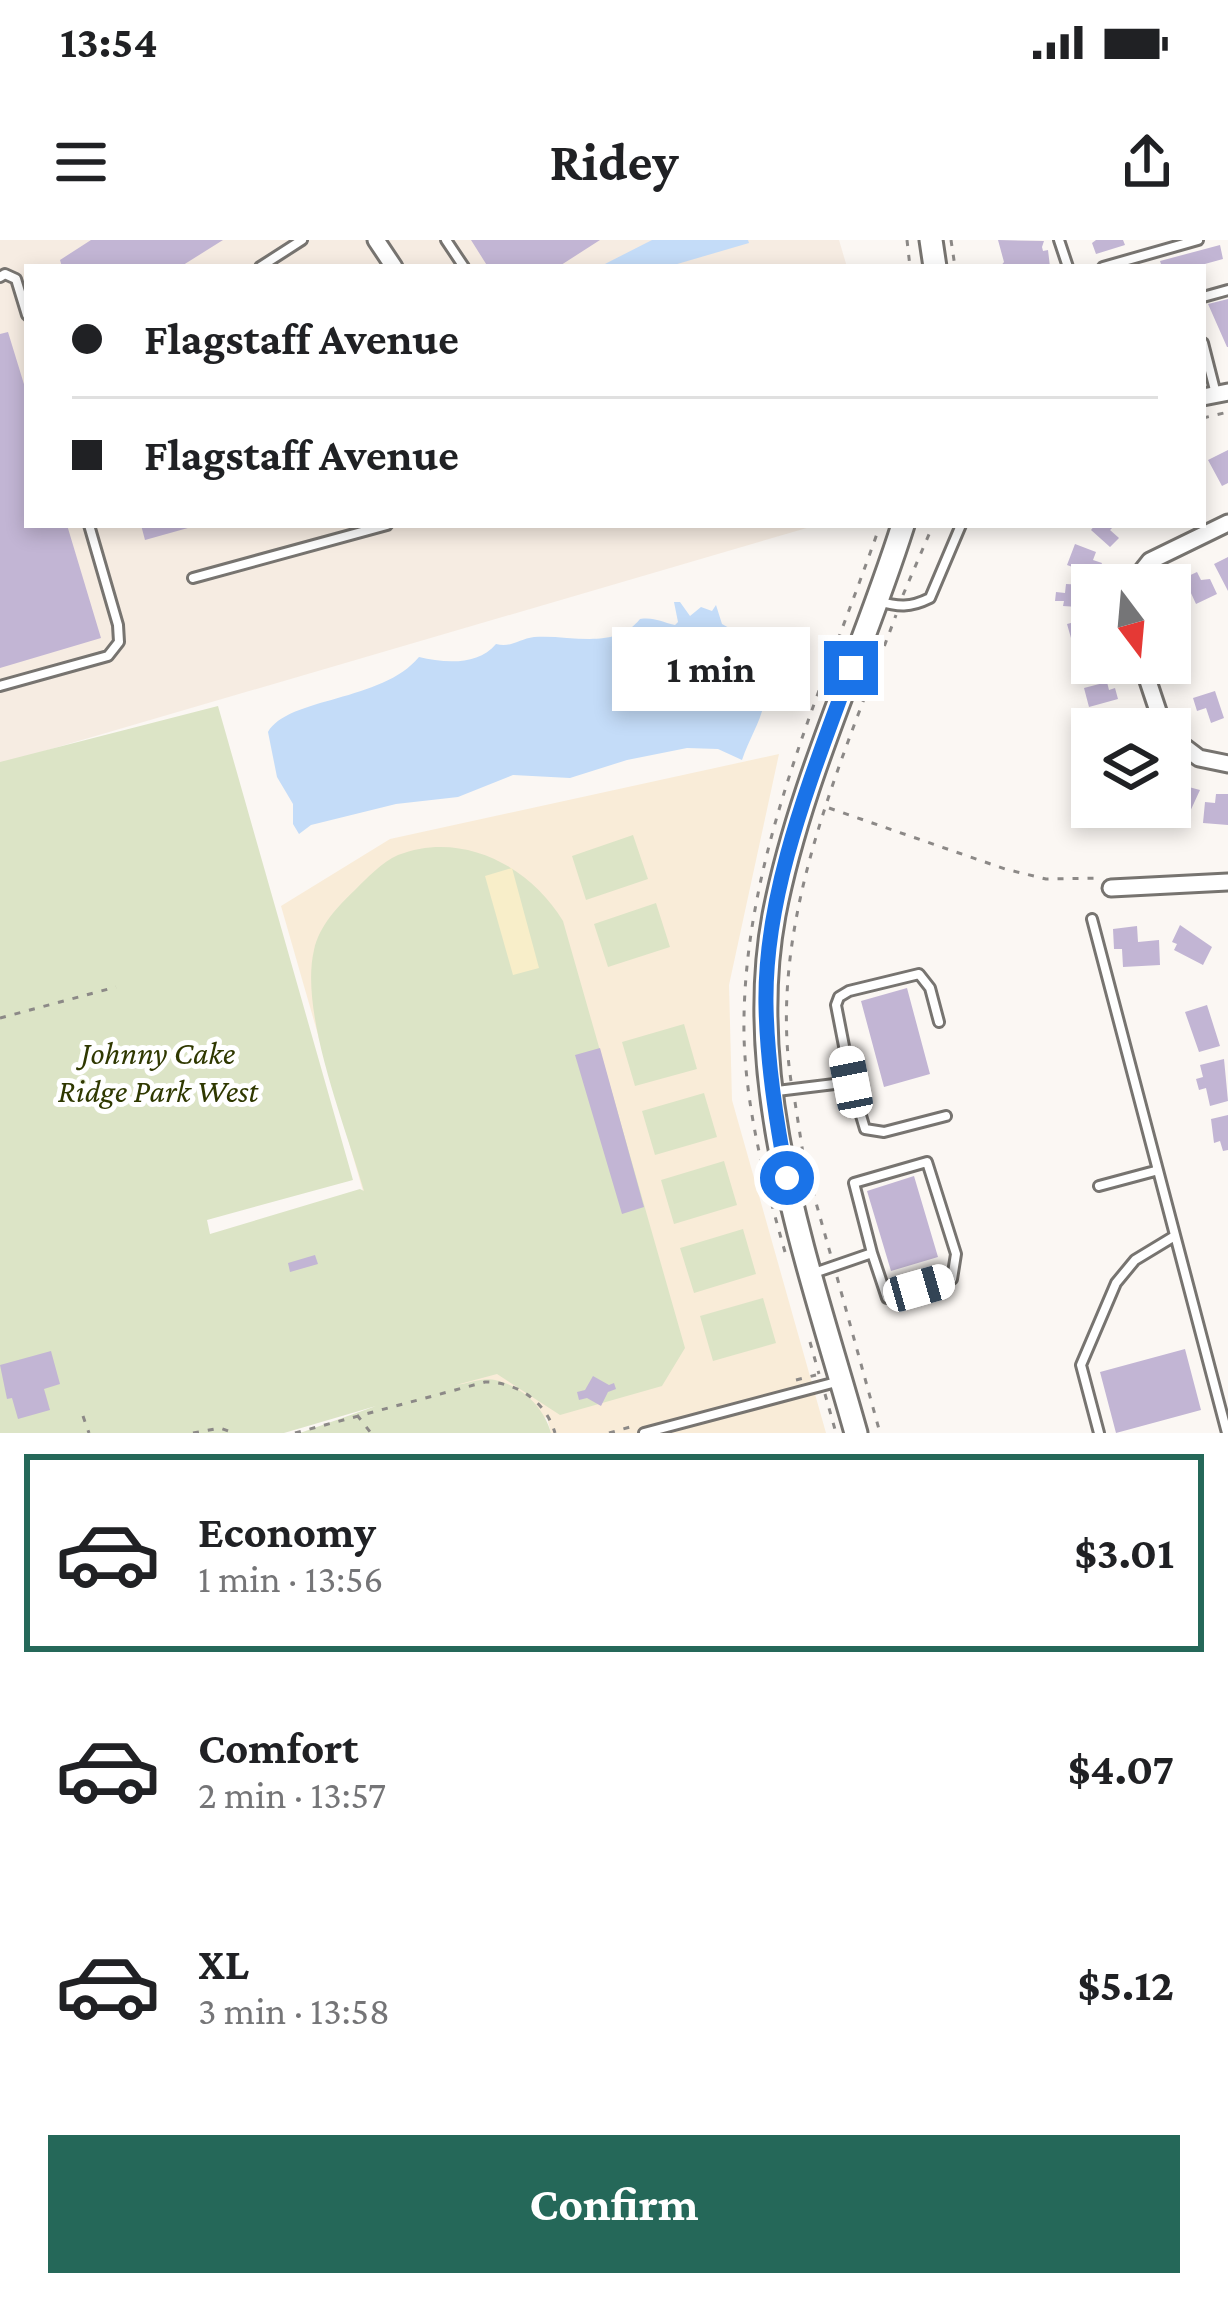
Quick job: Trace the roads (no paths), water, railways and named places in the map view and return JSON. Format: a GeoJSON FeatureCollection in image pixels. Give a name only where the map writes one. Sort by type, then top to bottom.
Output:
{"type":"FeatureCollection","features":[{"type":"Feature","properties":{"kind":"street"},"geometry":{"type":"LineString","coordinates":[[1148,564],[1228,523]]}},
{"type":"Feature","properties":{"kind":"street"},"geometry":{"type":"LineString","coordinates":[[856,1433],[832,1383],[823,1270],[787,1178],[783,1090],[766,1002],[774,916],[798,823],[902,528]]}},
{"type":"Feature","properties":{"kind":"street"},"geometry":{"type":"LineString","coordinates":[[1191,752],[1228,764]]}},
{"type":"Feature","properties":{"kind":"street"},"geometry":{"type":"LineString","coordinates":[[1108,883],[1228,882]]}},
{"type":"Feature","properties":{"kind":"lane"},"geometry":{"type":"LineString","coordinates":[[265,264],[302,240]]}},
{"type":"Feature","properties":{"kind":"lane"},"geometry":{"type":"LineString","coordinates":[[1113,264],[1198,240]]}},
{"type":"Feature","properties":{"kind":"lane"},"geometry":{"type":"LineString","coordinates":[[0,277],[16,279],[24,305]]}},
{"type":"Feature","properties":{"kind":"lane"},"geometry":{"type":"LineString","coordinates":[[1206,355],[1216,395]]}},
{"type":"Feature","properties":{"kind":"lane"},"geometry":{"type":"LineString","coordinates":[[0,686],[108,656],[119,643],[90,528]]}},
{"type":"Feature","properties":{"kind":"lane"},"geometry":{"type":"LineString","coordinates":[[193,578],[376,528]]}},
{"type":"Feature","properties":{"kind":"lane"},"geometry":{"type":"LineString","coordinates":[[876,601],[899,607],[930,598],[961,528]]}},
{"type":"Feature","properties":{"kind":"lane"},"geometry":{"type":"LineString","coordinates":[[1092,920],[1227,1433]]}},
{"type":"Feature","properties":{"kind":"lane"},"geometry":{"type":"LineString","coordinates":[[939,1022],[930,988],[919,974],[839,997],[836,1005],[865,1129],[884,1132],[946,1116]]}},
{"type":"Feature","properties":{"kind":"lane"},"geometry":{"type":"LineString","coordinates":[[783,1090],[851,1082]]}},
{"type":"Feature","properties":{"kind":"lane"},"geometry":{"type":"LineString","coordinates":[[927,1162],[956,1254],[952,1279],[887,1298],[872,1253],[854,1183],[927,1162]]}},
{"type":"Feature","properties":{"kind":"lane"},"geometry":{"type":"LineString","coordinates":[[1099,1186],[1156,1171]]}},
{"type":"Feature","properties":{"kind":"lane"},"geometry":{"type":"LineString","coordinates":[[1099,1433],[1081,1365],[1116,1283],[1135,1260],[1173,1237]]}},
{"type":"Feature","properties":{"kind":"lane"},"geometry":{"type":"LineString","coordinates":[[823,1270],[872,1253]]}},
{"type":"Feature","properties":{"kind":"lane"},"geometry":{"type":"LineString","coordinates":[[644,1433],[832,1383]]}},
{"type":"Feature","properties":{"kind":"water"},"geometry":{"type":"Polygon","coordinates":[[[652,240],[749,243],[677,264],[605,264],[652,240]]]}},
{"type":"Feature","properties":{"kind":"water"},"geometry":{"type":"Polygon","coordinates":[[[674,602],[680,602],[690,616],[701,607],[712,611],[716,605],[722,624],[740,634],[736,646],[745,674],[754,682],[764,674],[763,709],[742,760],[718,749],[687,748],[570,778],[513,775],[458,797],[396,804],[311,825],[299,834],[293,824],[293,804],[277,777],[268,732],[279,721],[383,683],[419,657],[460,661],[480,656],[496,644],[534,637],[605,638],[640,619],[675,625],[674,602]]]}},
{"type":"Feature","properties":{"kind":"park label","name":"Johnny Cake Ridge Park West"},"geometry":{"type":"Point","coordinates":[158,1071]}}]}
